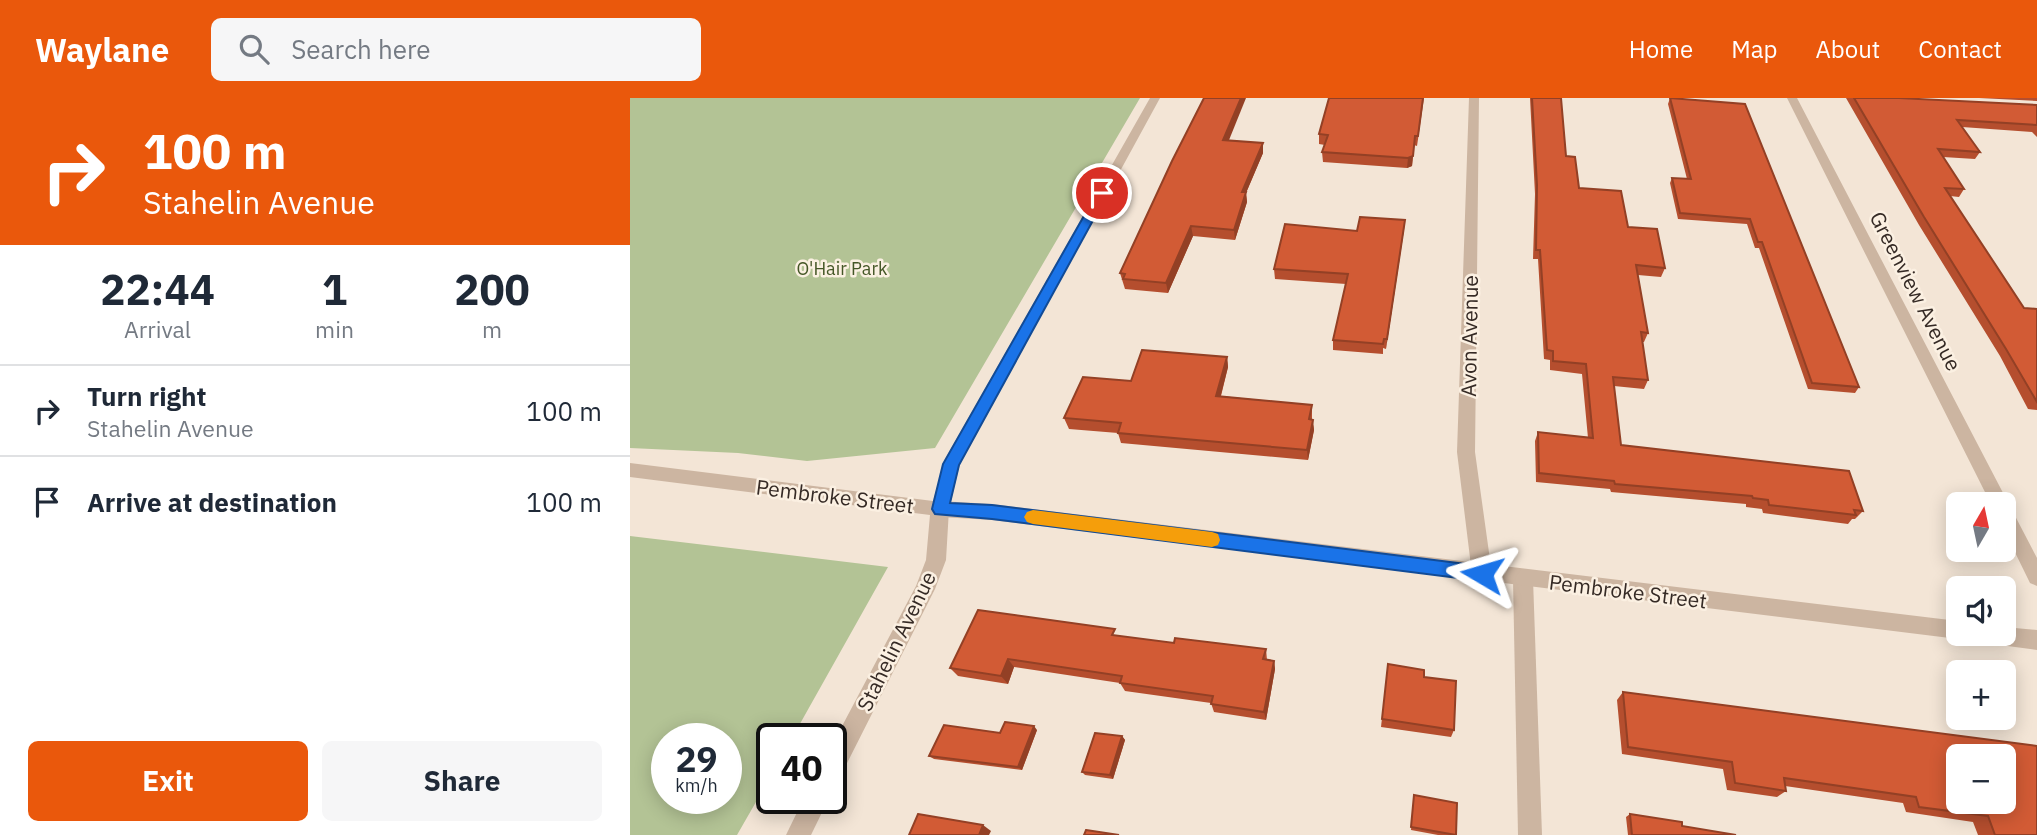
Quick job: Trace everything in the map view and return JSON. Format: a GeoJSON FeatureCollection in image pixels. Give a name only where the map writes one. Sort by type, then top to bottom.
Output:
{"type":"FeatureCollection","features":[{"type":"Feature","properties":{"kind":"street","name":"Stahelin Avenue"},"geometry":{"type":"LineString","coordinates":[[847,740],[925,589],[936,560],[940,509],[951,464],[1155,98]]}},
{"type":"Feature","properties":{"kind":"street","name":"Avon Avenue"},"geometry":{"type":"LineString","coordinates":[[1474,98],[1466,452],[1482,574]]}},
{"type":"Feature","properties":{"kind":"street","name":"Greenview Avenue"},"geometry":{"type":"LineString","coordinates":[[1792,98],[1994,492]]}},
{"type":"Feature","properties":{"kind":"street","name":"Pembroke Street"},"geometry":{"type":"LineString","coordinates":[[630,470],[1946,629]]}},
{"type":"Feature","properties":{"kind":"street"},"geometry":{"type":"LineString","coordinates":[[2016,536],[2037,577]]}},
{"type":"Feature","properties":{"kind":"street"},"geometry":{"type":"LineString","coordinates":[[1523,579],[1530,835]]}},
{"type":"Feature","properties":{"kind":"street"},"geometry":{"type":"LineString","coordinates":[[2016,638],[2037,640]]}},
{"type":"Feature","properties":{"kind":"street"},"geometry":{"type":"LineString","coordinates":[[798,835],[809,814]]}},
{"type":"Feature","properties":{"kind":"green space","name":"O'Hair Park"},"geometry":{"type":"Polygon","coordinates":[[[630,98],[1140,98],[935,448],[807,461],[738,453],[630,448],[630,98]]]}},
{"type":"Feature","properties":{"kind":"green space"},"geometry":{"type":"Polygon","coordinates":[[[630,536],[888,567],[800,723],[756,723],[756,802],[737,835],[630,835],[630,536]]]}},
{"type":"Feature","properties":{"kind":"building"},"geometry":{"type":"Polygon","coordinates":[[[1204,98],[1241,98],[1223,140],[1263,143],[1242,192],[1246,192],[1234,230],[1191,226],[1166,283],[1123,279],[1125,274],[1120,273],[1204,98]]]}},
{"type":"Feature","properties":{"kind":"building"},"geometry":{"type":"Polygon","coordinates":[[[1329,98],[1423,98],[1413,156],[1408,158],[1322,152],[1328,135],[1319,134],[1329,98]]]}},
{"type":"Feature","properties":{"kind":"building"},"geometry":{"type":"Polygon","coordinates":[[[1532,98],[1561,98],[1566,156],[1575,157],[1579,188],[1621,191],[1628,227],[1657,229],[1665,268],[1636,265],[1648,333],[1641,332],[1648,380],[1613,377],[1621,445],[1849,471],[1863,511],[1854,510],[1856,515],[1769,505],[1768,500],[1752,496],[1615,484],[1614,481],[1539,473],[1538,432],[1593,438],[1586,364],[1553,361],[1553,351],[1547,350],[1540,250],[1536,250],[1537,185],[1532,98]]]}},
{"type":"Feature","properties":{"kind":"building"},"geometry":{"type":"Polygon","coordinates":[[[1670,98],[1745,104],[1859,387],[1812,383],[1762,242],[1758,242],[1750,219],[1680,213],[1672,178],[1691,179],[1670,98]]]}},
{"type":"Feature","properties":{"kind":"building"},"geometry":{"type":"Polygon","coordinates":[[[1854,98],[2037,105],[2037,125],[1957,120],[1980,152],[1938,149],[1964,189],[1945,188],[2024,308],[2037,309],[2037,402],[1924,217],[1854,98]]]}},
{"type":"Feature","properties":{"kind":"building"},"geometry":{"type":"Polygon","coordinates":[[[1360,217],[1405,220],[1387,339],[1384,339],[1383,344],[1333,340],[1348,274],[1274,269],[1285,224],[1357,231],[1360,217]]]}},
{"type":"Feature","properties":{"kind":"building"},"geometry":{"type":"Polygon","coordinates":[[[1142,350],[1227,357],[1216,396],[1312,405],[1309,419],[1313,420],[1307,450],[1118,433],[1121,423],[1064,418],[1083,377],[1131,381],[1142,350]]]}},
{"type":"Feature","properties":{"kind":"building"},"geometry":{"type":"Polygon","coordinates":[[[978,610],[1115,629],[1112,635],[1174,643],[1175,638],[1266,649],[1263,659],[1274,661],[1264,712],[1211,704],[1213,696],[1120,683],[1122,676],[1008,659],[1001,676],[950,668],[978,610]]]}},
{"type":"Feature","properties":{"kind":"building"},"geometry":{"type":"Polygon","coordinates":[[[1388,664],[1424,670],[1424,677],[1456,681],[1454,730],[1382,719],[1388,664]]]}},
{"type":"Feature","properties":{"kind":"building"},"geometry":{"type":"Polygon","coordinates":[[[1623,692],[2037,746],[2037,835],[1995,835],[1988,816],[1973,814],[2016,814],[2016,744],[1946,744],[1946,811],[1919,807],[1916,797],[1784,778],[1786,791],[1735,783],[1732,762],[1628,747],[1623,692]]]}},
{"type":"Feature","properties":{"kind":"building"},"geometry":{"type":"Polygon","coordinates":[[[1005,722],[1034,726],[1018,767],[929,756],[944,725],[1000,733],[1005,722]]]}},
{"type":"Feature","properties":{"kind":"building"},"geometry":{"type":"Polygon","coordinates":[[[1095,733],[1122,736],[1110,775],[1082,772],[1095,733]]]}},
{"type":"Feature","properties":{"kind":"building"},"geometry":{"type":"Polygon","coordinates":[[[1414,795],[1457,803],[1456,835],[1411,827],[1414,795]]]}},
{"type":"Feature","properties":{"kind":"building"},"geometry":{"type":"Polygon","coordinates":[[[918,814],[983,825],[979,835],[909,835],[918,814]]]}},
{"type":"Feature","properties":{"kind":"building"},"geometry":{"type":"Polygon","coordinates":[[[1630,814],[1682,822],[1682,826],[1736,835],[1632,835],[1630,814]]]}},
{"type":"Feature","properties":{"kind":"building"},"geometry":{"type":"Polygon","coordinates":[[[1086,830],[1119,835],[1084,835],[1086,830]]]}},
{"type":"Feature","properties":{"kind":"slow traffic"},"geometry":{"type":"LineString","coordinates":[[1033,517],[1212,540]]}},
{"type":"Feature","properties":{"kind":"route"},"geometry":{"type":"LineString","coordinates":[[1102,193],[951,464],[940,509],[992,512],[1482,574]]}}]}
